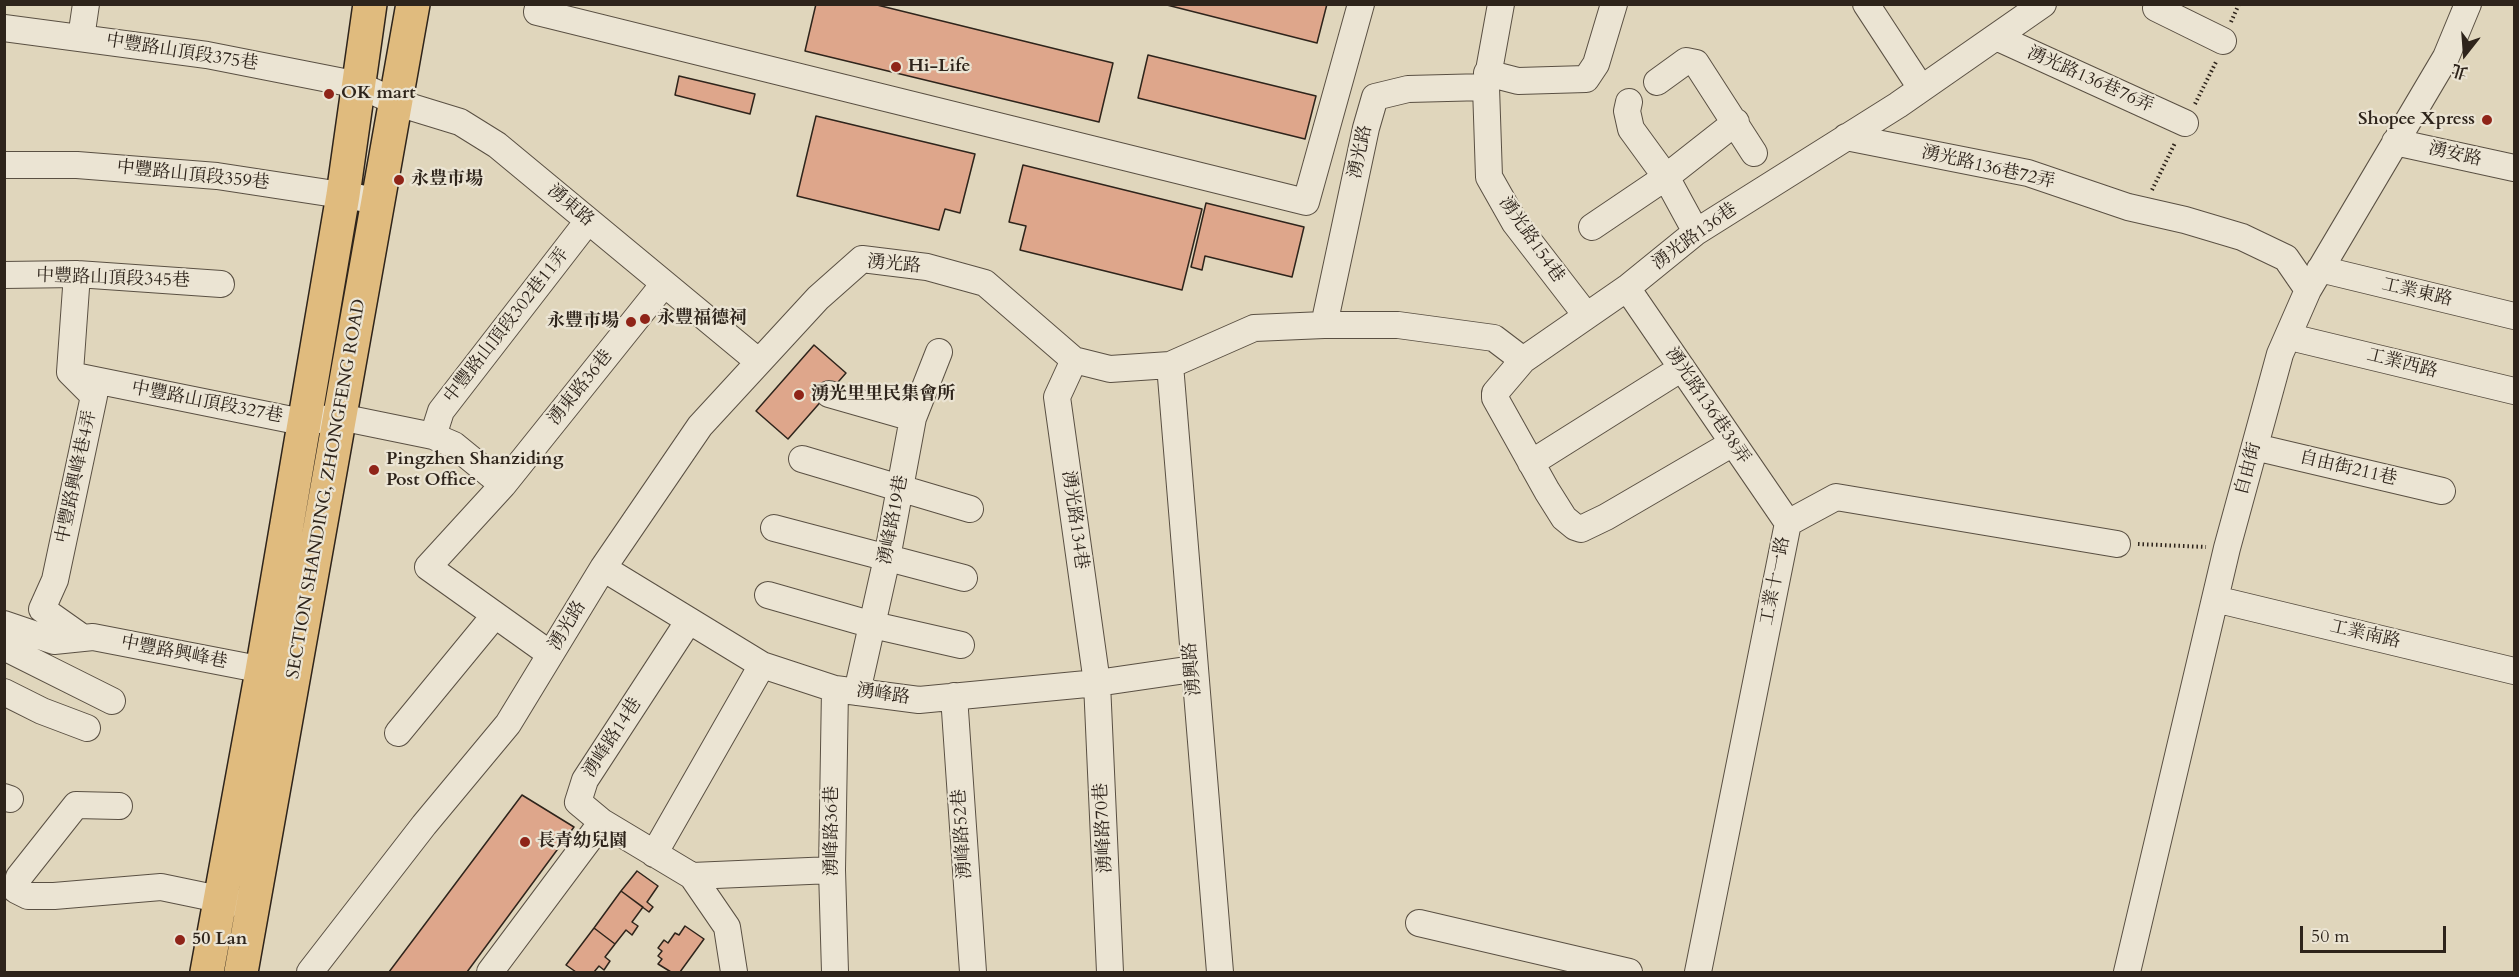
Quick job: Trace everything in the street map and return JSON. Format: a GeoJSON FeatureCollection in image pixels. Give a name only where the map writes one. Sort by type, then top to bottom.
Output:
{"type":"FeatureCollection","features":[{"type":"Feature","properties":{"kind":"main road","name":"SECTION SHANDING, ZHONGFENG ROAD"},"geometry":{"type":"LineString","coordinates":[[207,972],[262,671],[302,422],[343,195],[370,4]]}},
{"type":"Feature","properties":{"kind":"main road","name":"SECTION SHANDING, ZHONGFENG ROAD"},"geometry":{"type":"LineString","coordinates":[[241,972],[414,4]]}},
{"type":"Feature","properties":{"kind":"street"},"geometry":{"type":"LineString","coordinates":[[81,38],[86,4]]}},
{"type":"Feature","properties":{"kind":"street"},"geometry":{"type":"LineString","coordinates":[[539,4],[537,12],[1306,202],[1361,4]]}},
{"type":"Feature","properties":{"kind":"street"},"geometry":{"type":"LineString","coordinates":[[1501,4],[1486,80],[1586,79],[1596,64],[1614,4]]}},
{"type":"Feature","properties":{"kind":"street","name":"湧光路136巷"},"geometry":{"type":"LineString","coordinates":[[1531,463],[1495,398],[1495,393],[1523,360],[1627,288],[1696,232],[1921,88],[2043,4]]}},
{"type":"Feature","properties":{"kind":"street","name":"自由街"},"geometry":{"type":"LineString","coordinates":[[2127,972],[2227,548],[2280,354],[2290,337],[2314,280],[2446,57],[2468,4]]}},
{"type":"Feature","properties":{"kind":"street"},"geometry":{"type":"LineString","coordinates":[[1868,5],[1921,88]]}},
{"type":"Feature","properties":{"kind":"street"},"geometry":{"type":"LineString","coordinates":[[2156,8],[2223,41]]}},
{"type":"Feature","properties":{"kind":"street","name":"中豐路山頂段375巷"},"geometry":{"type":"LineString","coordinates":[[4,28],[207,54],[359,85]]}},
{"type":"Feature","properties":{"kind":"street","name":"湧光路136巷76弄"},"geometry":{"type":"LineString","coordinates":[[1996,37],[2185,123]]}},
{"type":"Feature","properties":{"kind":"street"},"geometry":{"type":"LineString","coordinates":[[1657,82],[1686,61],[1696,63],[1754,153]]}},
{"type":"Feature","properties":{"kind":"street","name":"湧光路154巷"},"geometry":{"type":"LineString","coordinates":[[1486,80],[1489,177],[1515,224],[1586,315]]}},
{"type":"Feature","properties":{"kind":"street","name":"湧光路"},"geometry":{"type":"LineString","coordinates":[[310,972],[424,825],[508,723],[603,568],[700,426],[818,298],[862,259],[927,267],[985,283],[1074,360],[1110,369],[1170,365],[1254,328],[1324,324],[1366,128],[1375,97],[1408,88],[1486,80]]}},
{"type":"Feature","properties":{"kind":"street","name":"湧東路"},"geometry":{"type":"LineString","coordinates":[[359,85],[398,103],[460,122],[497,145],[759,362]]}},
{"type":"Feature","properties":{"kind":"street"},"geometry":{"type":"LineString","coordinates":[[1629,102],[1627,111],[1631,129],[1666,177],[1696,232]]}},
{"type":"Feature","properties":{"kind":"street"},"geometry":{"type":"LineString","coordinates":[[1592,227],[1666,177],[1736,122]]}},
{"type":"Feature","properties":{"kind":"street","name":"湧光路136巷72弄"},"geometry":{"type":"LineString","coordinates":[[1846,137],[2028,173],[2128,207],[2185,220],[2242,237],[2286,258],[2314,280]]}},
{"type":"Feature","properties":{"kind":"street","name":"湧安路"},"geometry":{"type":"LineString","coordinates":[[2395,142],[2514,168]]}},
{"type":"Feature","properties":{"kind":"street","name":"中豐路山頂段359巷"},"geometry":{"type":"LineString","coordinates":[[4,165],[77,165],[217,176],[380,201]]}},
{"type":"Feature","properties":{"kind":"street","name":"中豐路山頂段302巷11弄"},"geometry":{"type":"LineString","coordinates":[[433,436],[441,411],[588,221]]}},
{"type":"Feature","properties":{"kind":"street"},"geometry":{"type":"LineString","coordinates":[[75,376],[70,372],[77,274]]}},
{"type":"Feature","properties":{"kind":"street","name":"中豐路山頂段345巷"},"geometry":{"type":"LineString","coordinates":[[4,275],[77,274],[221,284]]}},
{"type":"Feature","properties":{"kind":"street","name":"工業東路"},"geometry":{"type":"LineString","coordinates":[[2314,280],[2514,316]]}},
{"type":"Feature","properties":{"kind":"street","name":"湧東路36巷"},"geometry":{"type":"LineString","coordinates":[[550,654],[428,567],[503,485],[664,284]]}},
{"type":"Feature","properties":{"kind":"street","name":"湧光路136巷38弄"},"geometry":{"type":"LineString","coordinates":[[1627,288],[1788,523]]}},
{"type":"Feature","properties":{"kind":"street"},"geometry":{"type":"LineString","coordinates":[[1324,324],[1398,325],[1494,338],[1523,360]]}},
{"type":"Feature","properties":{"kind":"street","name":"工業西路"},"geometry":{"type":"LineString","coordinates":[[2290,337],[2514,391]]}},
{"type":"Feature","properties":{"kind":"street","name":"湧峰路19巷"},"geometry":{"type":"LineString","coordinates":[[846,690],[873,625],[913,418],[939,352]]}},
{"type":"Feature","properties":{"kind":"street","name":"湧光路134巷"},"geometry":{"type":"LineString","coordinates":[[1074,360],[1057,397],[1097,683]]}},
{"type":"Feature","properties":{"kind":"street","name":"湧興路"},"geometry":{"type":"LineString","coordinates":[[1170,365],[1193,669],[1220,972]]}},
{"type":"Feature","properties":{"kind":"street"},"geometry":{"type":"LineString","coordinates":[[1682,368],[1531,463],[1564,518],[1575,528],[1581,529],[1606,517],[1733,443]]}},
{"type":"Feature","properties":{"kind":"street","name":"中豐路山頂段327巷"},"geometry":{"type":"LineString","coordinates":[[75,376],[302,422],[340,417],[433,436],[454,445],[503,485]]}},
{"type":"Feature","properties":{"kind":"street","name":"中豐路興峰巷4弄"},"geometry":{"type":"LineString","coordinates":[[75,376],[94,396],[55,580],[42,609],[83,638]]}},
{"type":"Feature","properties":{"kind":"street"},"geometry":{"type":"LineString","coordinates":[[830,394],[913,418]]}},
{"type":"Feature","properties":{"kind":"street","name":"自由街211巷"},"geometry":{"type":"LineString","coordinates":[[2255,447],[2442,491]]}},
{"type":"Feature","properties":{"kind":"street"},"geometry":{"type":"LineString","coordinates":[[802,459],[970,508]]}},
{"type":"Feature","properties":{"kind":"street","name":"工業十一路"},"geometry":{"type":"LineString","coordinates":[[1698,972],[1788,523],[1836,497],[2117,544]]}},
{"type":"Feature","properties":{"kind":"street"},"geometry":{"type":"LineString","coordinates":[[774,528],[963,578]]}},
{"type":"Feature","properties":{"kind":"street","name":"湧峰路"},"geometry":{"type":"LineString","coordinates":[[603,568],[688,622],[762,665],[846,690],[919,700],[1097,683],[1193,669]]}},
{"type":"Feature","properties":{"kind":"street"},"geometry":{"type":"LineString","coordinates":[[768,596],[873,625],[961,645]]}},
{"type":"Feature","properties":{"kind":"street","name":"工業南路"},"geometry":{"type":"LineString","coordinates":[[2215,599],[2514,671]]}},
{"type":"Feature","properties":{"kind":"street"},"geometry":{"type":"LineString","coordinates":[[398,733],[495,615]]}},
{"type":"Feature","properties":{"kind":"street","name":"湧峰路14巷"},"geometry":{"type":"LineString","coordinates":[[688,622],[585,780],[578,802],[602,822],[693,876]]}},
{"type":"Feature","properties":{"kind":"street","name":"中豐路興峰巷"},"geometry":{"type":"LineString","coordinates":[[4,624],[54,641],[93,637],[294,676]]}},
{"type":"Feature","properties":{"kind":"street"},"geometry":{"type":"LineString","coordinates":[[4,647],[112,701]]}},
{"type":"Feature","properties":{"kind":"street"},"geometry":{"type":"LineString","coordinates":[[654,854],[762,665]]}},
{"type":"Feature","properties":{"kind":"street","name":"湧峰路70巷"},"geometry":{"type":"LineString","coordinates":[[1097,683],[1110,972]]}},
{"type":"Feature","properties":{"kind":"street","name":"湧峰路36巷"},"geometry":{"type":"LineString","coordinates":[[835,972],[832,870],[846,690]]}},
{"type":"Feature","properties":{"kind":"street"},"geometry":{"type":"LineString","coordinates":[[4,692],[42,711],[87,728]]}},
{"type":"Feature","properties":{"kind":"street","name":"湧峰路52巷"},"geometry":{"type":"LineString","coordinates":[[954,696],[973,972]]}},
{"type":"Feature","properties":{"kind":"street"},"geometry":{"type":"LineString","coordinates":[[119,806],[76,805],[10,893],[54,896],[161,887],[253,906]]}},
{"type":"Feature","properties":{"kind":"street"},"geometry":{"type":"LineString","coordinates":[[490,972],[602,822]]}},
{"type":"Feature","properties":{"kind":"street"},"geometry":{"type":"LineString","coordinates":[[693,876],[832,870]]}},
{"type":"Feature","properties":{"kind":"street"},"geometry":{"type":"LineString","coordinates":[[693,876],[727,927],[734,972]]}},
{"type":"Feature","properties":{"kind":"street"},"geometry":{"type":"LineString","coordinates":[[1419,923],[1629,972]]}},
{"type":"Feature","properties":{"kind":"path"},"geometry":{"type":"LineString","coordinates":[[2117,544],[2227,548]]}},
{"type":"Feature","properties":{"kind":"building"},"geometry":{"type":"Polygon","coordinates":[[[816,4],[873,4],[1113,63],[1099,122],[805,51],[816,4]]]}},
{"type":"Feature","properties":{"kind":"building"},"geometry":{"type":"Polygon","coordinates":[[[1163,4],[1327,4],[1317,43],[1163,4]]]}},
{"type":"Feature","properties":{"kind":"building"},"geometry":{"type":"Polygon","coordinates":[[[1148,55],[1316,96],[1305,139],[1138,98],[1148,55]]]}},
{"type":"Feature","properties":{"kind":"building"},"geometry":{"type":"Polygon","coordinates":[[[679,76],[755,94],[750,114],[675,95],[679,76]]]}},
{"type":"Feature","properties":{"kind":"building"},"geometry":{"type":"Polygon","coordinates":[[[816,116],[975,154],[960,213],[945,209],[939,230],[797,196],[816,116]]]}},
{"type":"Feature","properties":{"kind":"building"},"geometry":{"type":"Polygon","coordinates":[[[1023,165],[1202,209],[1182,290],[1020,250],[1026,226],[1009,222],[1023,165]]]}},
{"type":"Feature","properties":{"kind":"building"},"geometry":{"type":"Polygon","coordinates":[[[1206,203],[1304,227],[1292,277],[1205,256],[1202,270],[1191,267],[1206,203]]]}},
{"type":"Feature","properties":{"kind":"building","name":"湧光里里民集會所"},"geometry":{"type":"Polygon","coordinates":[[[814,345],[846,373],[788,439],[756,411],[814,345]]]}},
{"type":"Feature","properties":{"kind":"building"},"geometry":{"type":"Polygon","coordinates":[[[522,795],[574,827],[467,972],[389,972],[522,795]]]}},
{"type":"Feature","properties":{"kind":"building"},"geometry":{"type":"Polygon","coordinates":[[[637,871],[658,886],[647,902],[653,907],[649,912],[621,891],[637,871]]]}},
{"type":"Feature","properties":{"kind":"building"},"geometry":{"type":"Polygon","coordinates":[[[621,891],[643,907],[632,922],[638,926],[632,935],[626,930],[615,944],[594,928],[621,891]]]}},
{"type":"Feature","properties":{"kind":"building"},"geometry":{"type":"Polygon","coordinates":[[[685,926],[704,939],[680,972],[671,972],[658,964],[662,959],[658,956],[662,951],[658,948],[664,940],[668,943],[675,933],[679,935],[685,926]]]}},
{"type":"Feature","properties":{"kind":"building"},"geometry":{"type":"Polygon","coordinates":[[[594,928],[615,944],[605,957],[610,961],[604,970],[599,966],[594,972],[576,972],[566,965],[594,928]]]}},
{"type":"Feature","properties":{"kind":"place","name":"Hi-Life"},"geometry":{"type":"Point","coordinates":[896,67]}},
{"type":"Feature","properties":{"kind":"place","name":"OK mart"},"geometry":{"type":"Point","coordinates":[329,94]}},
{"type":"Feature","properties":{"kind":"place","name":"Shopee Xpress"},"geometry":{"type":"Point","coordinates":[2487,120]}},
{"type":"Feature","properties":{"kind":"place","name":"永豊市場"},"geometry":{"type":"Point","coordinates":[399,180]}},
{"type":"Feature","properties":{"kind":"place","name":"永豐福德祠"},"geometry":{"type":"Point","coordinates":[645,319]}},
{"type":"Feature","properties":{"kind":"place","name":"永豐市場"},"geometry":{"type":"Point","coordinates":[631,322]}},
{"type":"Feature","properties":{"kind":"place","name":"湧光里里民集會所"},"geometry":{"type":"Point","coordinates":[799,395]}},
{"type":"Feature","properties":{"kind":"place","name":"Pingzhen Shanziding Post Office"},"geometry":{"type":"Point","coordinates":[374,470]}},
{"type":"Feature","properties":{"kind":"place","name":"長青幼兒園"},"geometry":{"type":"Point","coordinates":[525,842]}},
{"type":"Feature","properties":{"kind":"place","name":"50 Lan"},"geometry":{"type":"Point","coordinates":[180,940]}}]}
